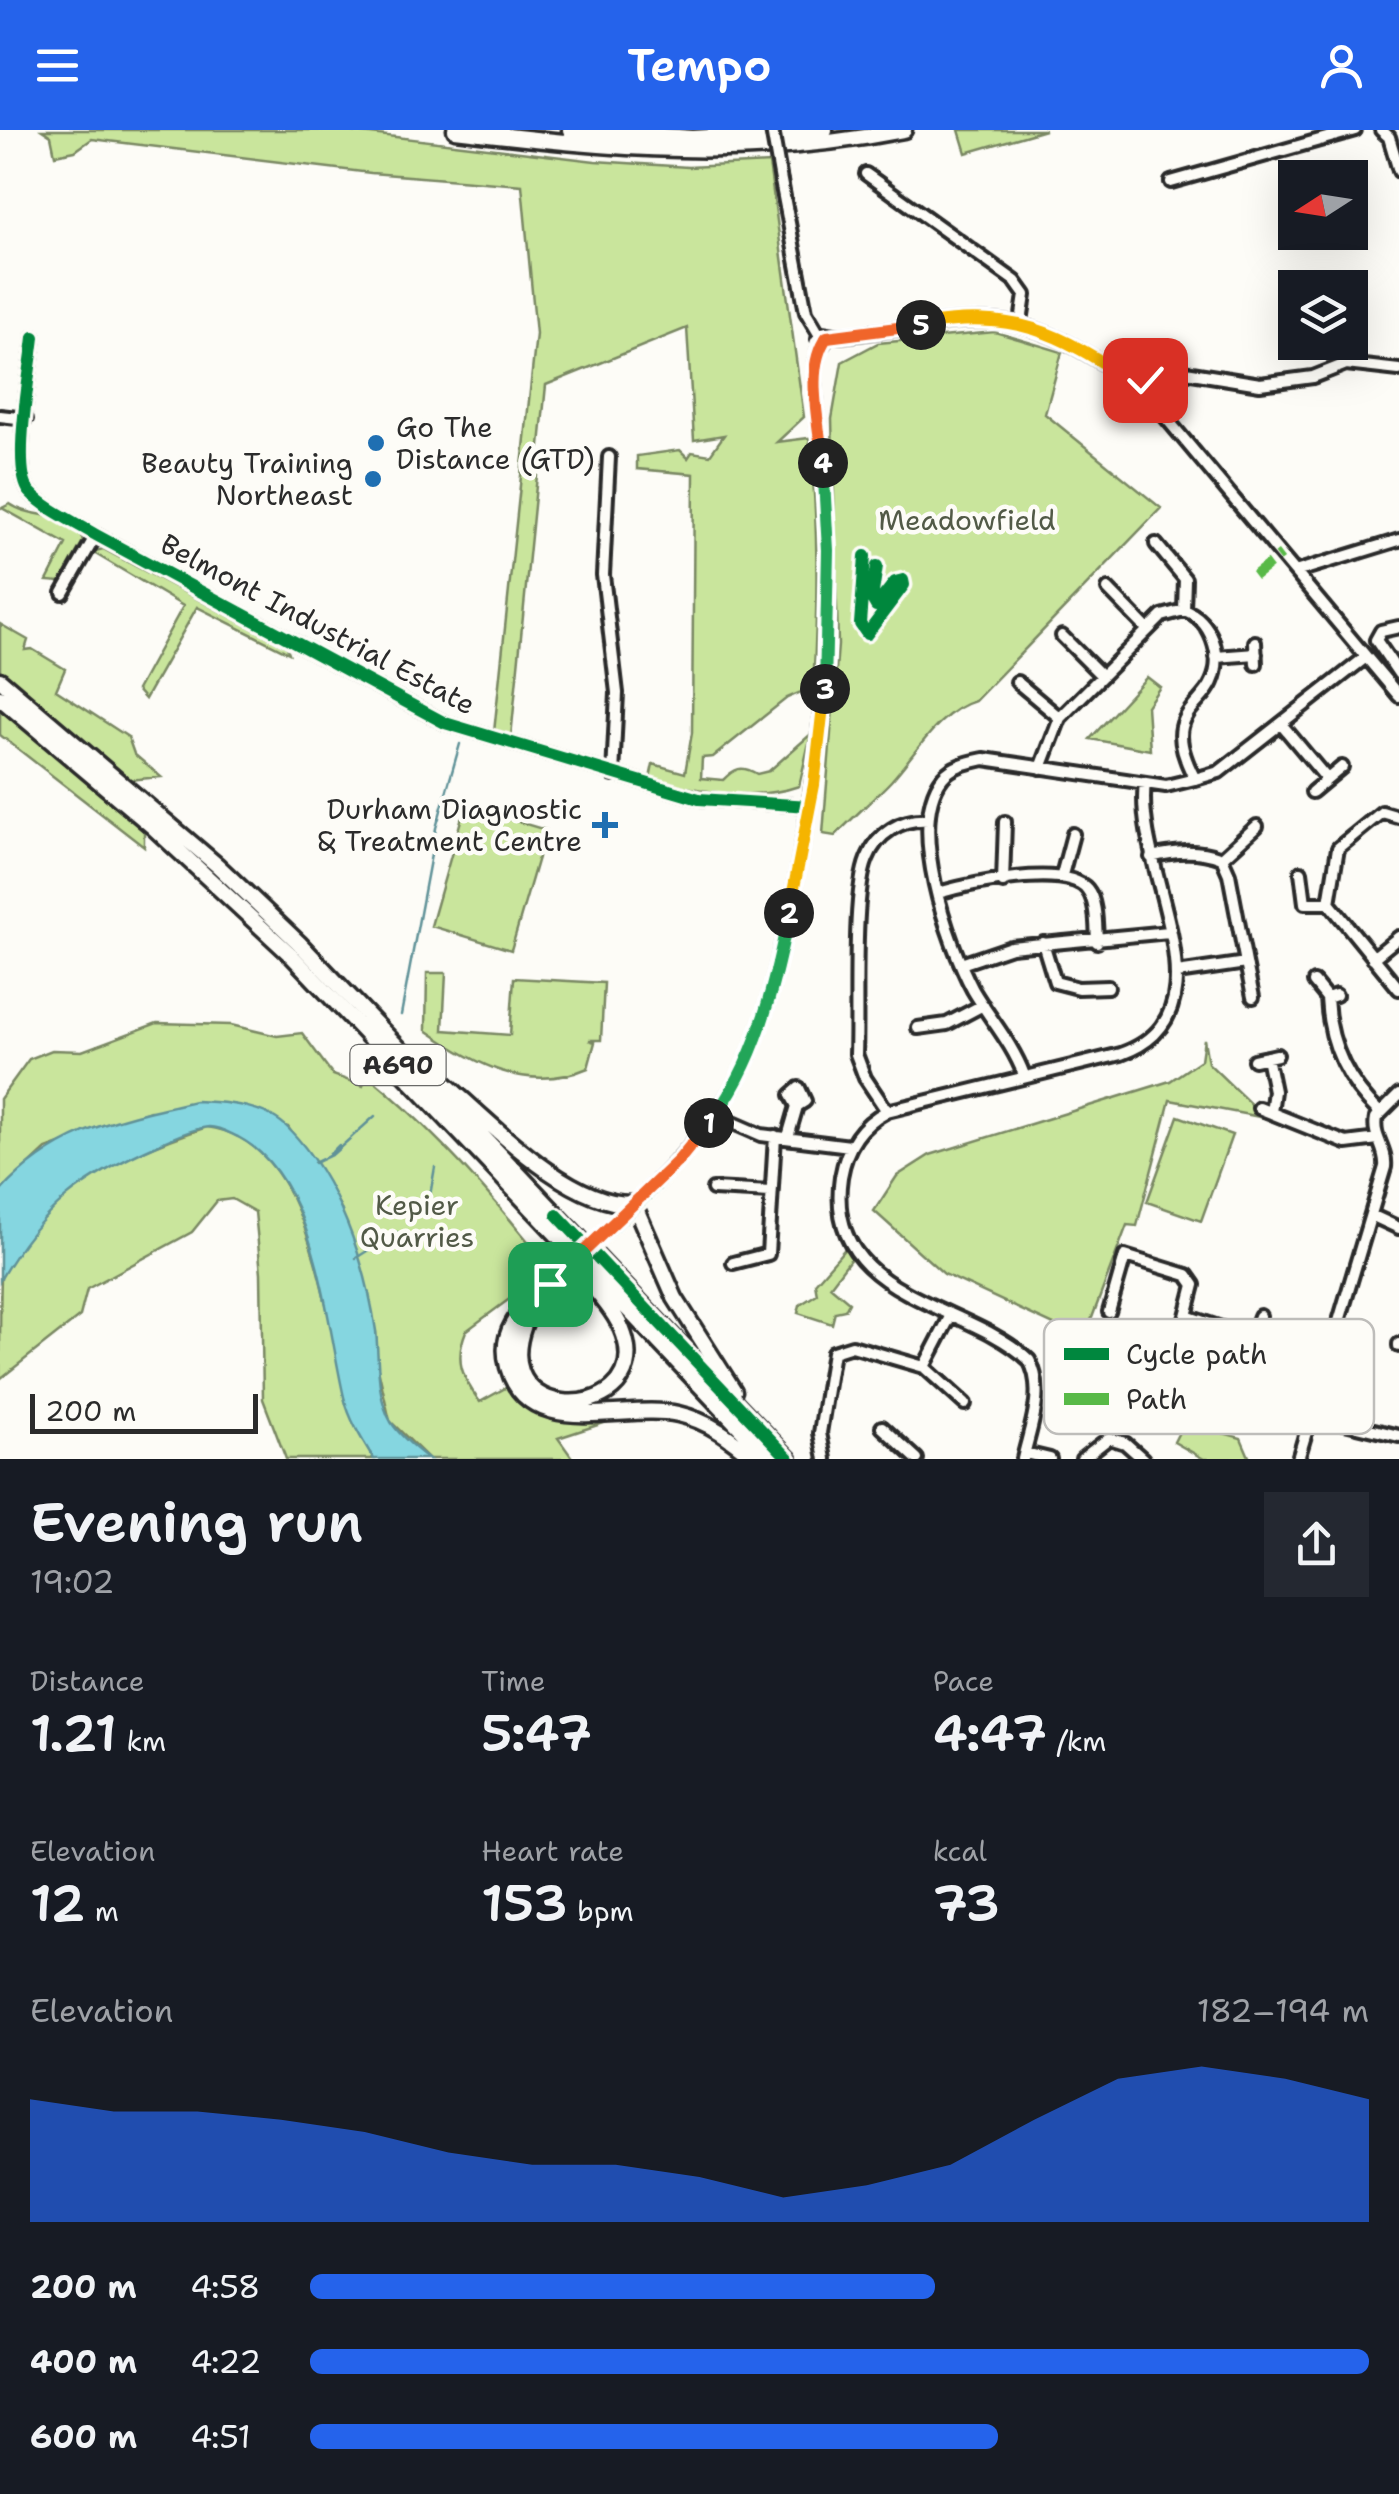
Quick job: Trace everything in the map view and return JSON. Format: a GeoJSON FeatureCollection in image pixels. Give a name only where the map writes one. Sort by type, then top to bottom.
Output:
{"type":"FeatureCollection","features":[{"type":"Feature","properties":{"kind":"highway"},"geometry":{"type":"LineString","coordinates":[[454,130],[608,148],[693,152],[821,144],[904,130]]}},
{"type":"Feature","properties":{"kind":"highway"},"geometry":{"type":"LineString","coordinates":[[570,130],[693,138],[824,130]]}},
{"type":"Feature","properties":{"kind":"highway","name":"A690"},"geometry":{"type":"LineString","coordinates":[[0,680],[218,866],[359,1005],[789,1459]]}},
{"type":"Feature","properties":{"kind":"highway","name":"A690"},"geometry":{"type":"LineString","coordinates":[[0,698],[153,827],[291,955],[770,1459]]}},
{"type":"Feature","properties":{"kind":"highway"},"geometry":{"type":"LineString","coordinates":[[359,1005],[539,1163],[604,1202],[634,1204],[657,1262],[694,1332],[770,1440]]}},
{"type":"Feature","properties":{"kind":"highway"},"geometry":{"type":"LineString","coordinates":[[548,1225],[623,1331],[626,1359],[622,1373],[604,1395],[576,1405],[547,1400],[526,1380],[516,1353],[517,1338],[550,1285]]}},
{"type":"Feature","properties":{"kind":"highway"},"geometry":{"type":"LineString","coordinates":[[550,1285],[515,1316],[506,1340],[508,1366],[530,1399],[564,1414],[656,1410],[687,1416],[716,1428],[756,1459]]}},
{"type":"Feature","properties":{"kind":"street"},"geometry":{"type":"LineString","coordinates":[[550,1285],[634,1204],[715,1115],[744,1065],[764,1014],[810,806],[824,699],[828,623],[827,532],[814,365],[822,338],[806,312],[772,130]]}},
{"type":"Feature","properties":{"kind":"street"},"geometry":{"type":"LineString","coordinates":[[1171,182],[1355,130]]}},
{"type":"Feature","properties":{"kind":"street"},"geometry":{"type":"LineString","coordinates":[[1381,130],[1389,137],[1399,171]]}},
{"type":"Feature","properties":{"kind":"street"},"geometry":{"type":"LineString","coordinates":[[866,174],[916,206],[1015,282],[1025,296],[1021,322]]}},
{"type":"Feature","properties":{"kind":"street"},"geometry":{"type":"LineString","coordinates":[[822,338],[977,318],[1021,322],[1058,335],[1133,382],[1142,378],[1399,696]]}},
{"type":"Feature","properties":{"kind":"street","name":"Belmont Industrial Estate"},"geometry":{"type":"LineString","coordinates":[[34,337],[24,484],[42,502],[96,535],[424,714],[613,775],[715,802],[810,806]]}},
{"type":"Feature","properties":{"kind":"street"},"geometry":{"type":"LineString","coordinates":[[1147,388],[1173,370],[1260,384],[1313,377],[1346,364],[1399,370]]}},
{"type":"Feature","properties":{"kind":"street"},"geometry":{"type":"LineString","coordinates":[[0,416],[26,420]]}},
{"type":"Feature","properties":{"kind":"street"},"geometry":{"type":"LineString","coordinates":[[609,458],[603,576],[618,708],[613,775]]}},
{"type":"Feature","properties":{"kind":"street"},"geometry":{"type":"LineString","coordinates":[[62,593],[96,535]]}},
{"type":"Feature","properties":{"kind":"street"},"geometry":{"type":"LineString","coordinates":[[1295,572],[1399,540]]}},
{"type":"Feature","properties":{"kind":"street"},"geometry":{"type":"LineString","coordinates":[[1156,544],[1185,579],[1184,610]]}},
{"type":"Feature","properties":{"kind":"street"},"geometry":{"type":"LineString","coordinates":[[1108,589],[1147,629]]}},
{"type":"Feature","properties":{"kind":"street"},"geometry":{"type":"LineString","coordinates":[[1041,768],[1060,718],[1147,629],[1162,616],[1184,610],[1201,619],[1216,658],[1212,684],[1185,717],[1180,732],[1194,779]]}},
{"type":"Feature","properties":{"kind":"street"},"geometry":{"type":"LineString","coordinates":[[1399,627],[1381,632],[1376,640],[1399,674]]}},
{"type":"Feature","properties":{"kind":"street"},"geometry":{"type":"LineString","coordinates":[[1062,636],[1101,676]]}},
{"type":"Feature","properties":{"kind":"street"},"geometry":{"type":"LineString","coordinates":[[1216,658],[1255,653]]}},
{"type":"Feature","properties":{"kind":"street"},"geometry":{"type":"LineString","coordinates":[[1024,1075],[1015,1052],[983,1005],[962,964],[938,893],[928,820],[944,775],[962,764],[984,759],[1166,786],[1194,779],[1219,772],[1366,657]]}},
{"type":"Feature","properties":{"kind":"street"},"geometry":{"type":"LineString","coordinates":[[1017,682],[1060,718]]}},
{"type":"Feature","properties":{"kind":"street"},"geometry":{"type":"LineString","coordinates":[[1281,724],[1327,779]]}},
{"type":"Feature","properties":{"kind":"street"},"geometry":{"type":"LineString","coordinates":[[1312,792],[1342,767]]}},
{"type":"Feature","properties":{"kind":"street"},"geometry":{"type":"LineString","coordinates":[[1050,1459],[1024,1456],[1037,1396],[1034,1368],[1021,1352],[894,1286],[848,1236],[840,1190],[850,1146],[868,1123],[887,1111],[1121,1054],[1150,1040],[1170,1019],[1177,974],[1142,807],[1145,783]]}},
{"type":"Feature","properties":{"kind":"street"},"geometry":{"type":"LineString","coordinates":[[1330,906],[1338,848],[1382,812],[1399,817]]}},
{"type":"Feature","properties":{"kind":"street"},"geometry":{"type":"LineString","coordinates":[[887,1111],[856,1054],[862,874],[880,838],[911,818],[928,820]]}},
{"type":"Feature","properties":{"kind":"street"},"geometry":{"type":"LineString","coordinates":[[1003,882],[1004,822]]}},
{"type":"Feature","properties":{"kind":"street"},"geometry":{"type":"LineString","coordinates":[[1222,858],[1256,826]]}},
{"type":"Feature","properties":{"kind":"street"},"geometry":{"type":"LineString","coordinates":[[1062,874],[1072,834]]}},
{"type":"Feature","properties":{"kind":"street"},"geometry":{"type":"LineString","coordinates":[[1151,857],[1190,850],[1222,858]]}},
{"type":"Feature","properties":{"kind":"street"},"geometry":{"type":"LineString","coordinates":[[1222,858],[1229,874],[1253,997]]}},
{"type":"Feature","properties":{"kind":"street"},"geometry":{"type":"LineString","coordinates":[[1302,872],[1306,903],[1330,906],[1399,989]]}},
{"type":"Feature","properties":{"kind":"street"},"geometry":{"type":"LineString","coordinates":[[938,893],[1062,874],[1076,878],[1091,892],[1098,942]]}},
{"type":"Feature","properties":{"kind":"street"},"geometry":{"type":"LineString","coordinates":[[962,964],[986,953],[1043,944],[1098,942],[1169,932]]}},
{"type":"Feature","properties":{"kind":"street"},"geometry":{"type":"LineString","coordinates":[[1373,958],[1399,937]]}},
{"type":"Feature","properties":{"kind":"street"},"geometry":{"type":"LineString","coordinates":[[1043,944],[1055,982],[1078,988],[1108,987]]}},
{"type":"Feature","properties":{"kind":"street"},"geometry":{"type":"LineString","coordinates":[[1177,974],[1246,963]]}},
{"type":"Feature","properties":{"kind":"street"},"geometry":{"type":"LineString","coordinates":[[1314,982],[1332,996],[1344,1072],[1379,1112]]}},
{"type":"Feature","properties":{"kind":"street"},"geometry":{"type":"LineString","coordinates":[[917,1029],[947,1024],[983,1005]]}},
{"type":"Feature","properties":{"kind":"street"},"geometry":{"type":"LineString","coordinates":[[1254,1060],[1272,1056],[1274,1092],[1265,1110],[1346,1143],[1378,1139]]}},
{"type":"Feature","properties":{"kind":"street"},"geometry":{"type":"LineString","coordinates":[[1340,1319],[1385,1167],[1385,1153],[1374,1124],[1379,1112],[1399,1095]]}},
{"type":"Feature","properties":{"kind":"street"},"geometry":{"type":"LineString","coordinates":[[788,1137],[797,1106]]}},
{"type":"Feature","properties":{"kind":"street"},"geometry":{"type":"LineString","coordinates":[[715,1115],[748,1132],[850,1146]]}},
{"type":"Feature","properties":{"kind":"street"},"geometry":{"type":"LineString","coordinates":[[733,1263],[768,1254],[775,1136]]}},
{"type":"Feature","properties":{"kind":"street"},"geometry":{"type":"LineString","coordinates":[[1385,1153],[1399,1149]]}},
{"type":"Feature","properties":{"kind":"street"},"geometry":{"type":"LineString","coordinates":[[712,1189],[771,1192]]}},
{"type":"Feature","properties":{"kind":"street"},"geometry":{"type":"LineString","coordinates":[[1371,1215],[1399,1228]]}},
{"type":"Feature","properties":{"kind":"street"},"geometry":{"type":"LineString","coordinates":[[1109,1312],[1125,1256],[1187,1275],[1194,1286],[1185,1319]]}},
{"type":"Feature","properties":{"kind":"street"},"geometry":{"type":"LineString","coordinates":[[1186,1316],[1195,1319]]}},
{"type":"Feature","properties":{"kind":"street"},"geometry":{"type":"LineString","coordinates":[[924,1368],[950,1317]]}},
{"type":"Feature","properties":{"kind":"street"},"geometry":{"type":"LineString","coordinates":[[825,1459],[820,1433],[833,1352],[852,1346],[924,1368],[965,1404]]}},
{"type":"Feature","properties":{"kind":"street"},"geometry":{"type":"LineString","coordinates":[[882,1427],[916,1459]]}},
{"type":"Feature","properties":{"kind":"street"},"geometry":{"type":"LineString","coordinates":[[1374,1430],[1399,1436]]}},
{"type":"Feature","properties":{"kind":"street"},"geometry":{"type":"LineString","coordinates":[[1298,1459],[1305,1434]]}},
{"type":"Feature","properties":{"kind":"street"},"geometry":{"type":"LineString","coordinates":[[1082,1459],[1109,1438],[1125,1443],[1143,1459]]}},
{"type":"Feature","properties":{"kind":"green space"},"geometry":{"type":"Polygon","coordinates":[[[42,130],[337,130],[595,161],[688,167],[769,163],[804,417],[777,442],[809,438],[815,500],[813,687],[787,698],[713,757],[702,758],[701,778],[723,780],[739,769],[757,774],[769,771],[811,734],[799,786],[744,794],[650,778],[653,764],[685,773],[692,733],[694,474],[637,469],[637,456],[680,450],[688,458],[692,452],[710,455],[724,435],[694,440],[687,328],[546,385],[511,737],[494,732],[536,334],[522,185],[371,173],[92,139],[75,151],[55,155],[51,136],[42,130]]]}},
{"type":"Feature","properties":{"kind":"green space"},"geometry":{"type":"Polygon","coordinates":[[[959,130],[1045,130],[966,153],[959,130]]]}},
{"type":"Feature","properties":{"kind":"green space","name":"Meadowfield"},"geometry":{"type":"Polygon","coordinates":[[[995,332],[1062,352],[1045,414],[1161,508],[975,701],[939,724],[891,781],[835,836],[823,834],[838,645],[832,419],[842,362],[878,343],[995,332]]]}},
{"type":"Feature","properties":{"kind":"green space"},"geometry":{"type":"Polygon","coordinates":[[[10,504],[60,519],[77,531],[83,541],[60,582],[47,581],[66,544],[2,508],[10,504]]]}},
{"type":"Feature","properties":{"kind":"green space"},"geometry":{"type":"Polygon","coordinates":[[[103,549],[287,647],[289,653],[197,607],[145,699],[137,690],[183,606],[92,552],[103,549]]]}},
{"type":"Feature","properties":{"kind":"green space"},"geometry":{"type":"Polygon","coordinates":[[[0,624],[28,640],[25,650],[32,649],[65,669],[56,690],[128,737],[134,754],[161,777],[128,780],[0,670],[0,624]]]}},
{"type":"Feature","properties":{"kind":"green space"},"geometry":{"type":"Polygon","coordinates":[[[1147,677],[1160,687],[1147,706],[1150,750],[1090,739],[1147,677]]]}},
{"type":"Feature","properties":{"kind":"green space"},"geometry":{"type":"Polygon","coordinates":[[[0,708],[144,831],[144,847],[0,735],[0,708]]]}},
{"type":"Feature","properties":{"kind":"green space"},"geometry":{"type":"Polygon","coordinates":[[[465,806],[546,830],[511,950],[431,926],[465,806]]]}},
{"type":"Feature","properties":{"kind":"green space"},"geometry":{"type":"Polygon","coordinates":[[[427,973],[446,973],[443,1030],[510,1035],[514,978],[604,983],[601,1040],[589,1040],[595,1042],[588,1068],[544,1078],[523,1076],[503,1072],[464,1054],[426,1030],[427,973]]]}},
{"type":"Feature","properties":{"kind":"green space","name":"Kepier Quarries"},"geometry":{"type":"Polygon","coordinates":[[[157,1023],[231,1025],[277,1036],[302,1033],[333,1075],[363,1086],[367,1075],[393,1097],[466,1169],[553,1273],[529,1297],[523,1289],[466,1331],[460,1360],[464,1377],[480,1402],[509,1386],[541,1415],[566,1421],[610,1421],[558,1438],[573,1459],[429,1459],[390,1421],[377,1364],[376,1332],[340,1206],[288,1127],[150,1111],[46,1149],[0,1192],[0,1099],[29,1059],[52,1050],[82,1051],[157,1023]]]}},
{"type":"Feature","properties":{"kind":"green space"},"geometry":{"type":"Polygon","coordinates":[[[1204,1039],[1208,1063],[1265,1118],[1170,1100],[1137,1226],[1127,1225],[1092,1319],[1044,1320],[944,1274],[874,1211],[897,1176],[930,1155],[1170,1081],[1201,1060],[1204,1039]]]}},
{"type":"Feature","properties":{"kind":"green space"},"geometry":{"type":"Polygon","coordinates":[[[1178,1116],[1232,1135],[1201,1221],[1147,1202],[1178,1116]]]}},
{"type":"Feature","properties":{"kind":"green space"},"geometry":{"type":"Polygon","coordinates":[[[207,1127],[248,1142],[278,1174],[300,1216],[356,1421],[374,1459],[286,1459],[263,1399],[261,1273],[255,1212],[232,1199],[217,1201],[192,1232],[87,1289],[80,1316],[0,1379],[1,1278],[15,1249],[35,1223],[59,1200],[116,1164],[207,1127]]]}},
{"type":"Feature","properties":{"kind":"green space"},"geometry":{"type":"Polygon","coordinates":[[[849,1244],[855,1253],[830,1286],[849,1302],[845,1310],[835,1312],[832,1324],[798,1313],[800,1305],[817,1294],[815,1283],[849,1244]]]}},
{"type":"Feature","properties":{"kind":"green space"},"geometry":{"type":"Polygon","coordinates":[[[1178,1434],[1227,1434],[1241,1438],[1250,1459],[1204,1459],[1174,1442],[1178,1434]]]}},
{"type":"Feature","properties":{"kind":"water"},"geometry":{"type":"Polygon","coordinates":[[[195,1101],[233,1104],[280,1121],[322,1172],[347,1223],[365,1278],[386,1412],[399,1432],[429,1459],[374,1459],[369,1452],[346,1405],[314,1253],[301,1217],[285,1184],[264,1156],[238,1137],[217,1128],[196,1129],[132,1157],[66,1197],[32,1233],[0,1280],[0,1192],[21,1171],[43,1154],[89,1130],[195,1101]]]}},
{"type":"Feature","properties":{"kind":"waterway"},"geometry":{"type":"LineString","coordinates":[[401,1015],[436,828],[460,744]]}},
{"type":"Feature","properties":{"kind":"waterway"},"geometry":{"type":"LineString","coordinates":[[314,1163],[333,1154],[375,1116]]}},
{"type":"Feature","properties":{"kind":"waterway"},"geometry":{"type":"LineString","coordinates":[[327,1157],[339,1145]]}},
{"type":"Feature","properties":{"kind":"waterway"},"geometry":{"type":"LineString","coordinates":[[408,1224],[419,1204],[428,1207],[435,1167]]}},
{"type":"Feature","properties":{"kind":"waterway"},"geometry":{"type":"LineString","coordinates":[[356,1258],[397,1232]]}},
{"type":"Feature","properties":{"kind":"marked path"},"geometry":{"type":"LineString","coordinates":[[1254,576],[1281,555]]}},
{"type":"Feature","properties":{"kind":"cycle path"},"geometry":{"type":"LineString","coordinates":[[34,337],[22,463],[30,492],[62,515],[445,723],[699,799],[810,806]]}},
{"type":"Feature","properties":{"kind":"cycle path"},"geometry":{"type":"LineString","coordinates":[[550,1285],[639,1202],[701,1135],[745,1063],[772,986],[808,818],[824,687],[828,553],[814,365],[820,343]]}},
{"type":"Feature","properties":{"kind":"cycle path"},"geometry":{"type":"LineString","coordinates":[[865,556],[860,624],[867,634],[904,585],[903,580],[895,582],[876,606],[872,599],[877,566]]}},
{"type":"Feature","properties":{"kind":"cycle path"},"geometry":{"type":"LineString","coordinates":[[557,1215],[789,1459]]}},
{"type":"Feature","properties":{"kind":"place","name":"Go The Distance (GTD)"},"geometry":{"type":"Point","coordinates":[376,443]}},
{"type":"Feature","properties":{"kind":"place","name":"Beauty Training Northeast"},"geometry":{"type":"Point","coordinates":[373,479]}},
{"type":"Feature","properties":{"kind":"place","name":"Durham Diagnostic & Treatment Centre"},"geometry":{"type":"Point","coordinates":[605,825]}},
{"type":"Feature","properties":{"kind":"route"},"geometry":{"type":"LineString","coordinates":[[550,1284],[679,1160],[715,1115],[744,1065],[772,987],[805,836],[824,699],[828,550],[814,365],[820,342],[824,343],[827,337],[950,320],[1021,322],[1058,335],[1133,382],[1145,380]]}}]}
